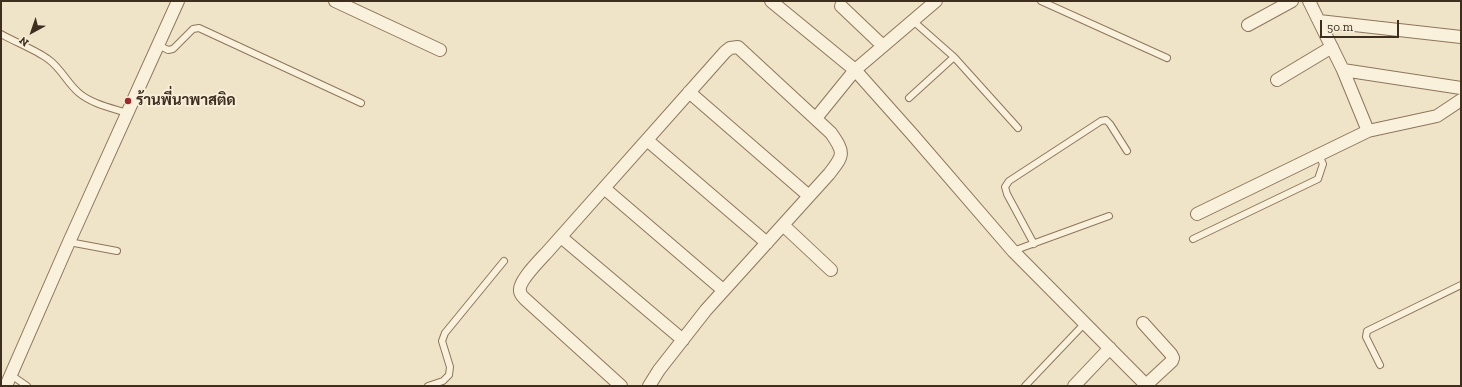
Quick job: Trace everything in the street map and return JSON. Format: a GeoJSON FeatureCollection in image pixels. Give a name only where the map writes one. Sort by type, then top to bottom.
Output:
{"type":"FeatureCollection","features":[{"type":"Feature","properties":{"kind":"street"},"geometry":{"type":"LineString","coordinates":[[335,1],[357,6],[440,50]]}},
{"type":"Feature","properties":{"kind":"street"},"geometry":{"type":"LineString","coordinates":[[771,1],[855,70],[1013,251],[1146,386],[1172,361],[1173,358],[1143,323]]}},
{"type":"Feature","properties":{"kind":"street"},"geometry":{"type":"LineString","coordinates":[[816,118],[855,70],[936,1]]}},
{"type":"Feature","properties":{"kind":"street"},"geometry":{"type":"LineString","coordinates":[[1248,25],[1292,1]]}},
{"type":"Feature","properties":{"kind":"street"},"geometry":{"type":"LineString","coordinates":[[1309,1],[1343,70],[1368,131]]}},
{"type":"Feature","properties":{"kind":"street"},"geometry":{"type":"LineString","coordinates":[[8,381],[158,45],[175,2]]}},
{"type":"Feature","properties":{"kind":"street"},"geometry":{"type":"LineString","coordinates":[[841,6],[883,46]]}},
{"type":"Feature","properties":{"kind":"street"},"geometry":{"type":"LineString","coordinates":[[1319,21],[1461,37]]}},
{"type":"Feature","properties":{"kind":"street"},"geometry":{"type":"LineString","coordinates":[[1276,80],[1332,47]]}},
{"type":"Feature","properties":{"kind":"street"},"geometry":{"type":"LineString","coordinates":[[621,386],[525,299],[520,293],[520,286],[561,236],[689,92],[730,48],[738,48],[816,118],[831,133],[842,152],[839,161],[809,196],[706,310],[659,370],[649,386]]}},
{"type":"Feature","properties":{"kind":"street"},"geometry":{"type":"LineString","coordinates":[[1343,70],[1461,88]]}},
{"type":"Feature","properties":{"kind":"street"},"geometry":{"type":"LineString","coordinates":[[689,92],[809,196]]}},
{"type":"Feature","properties":{"kind":"street"},"geometry":{"type":"LineString","coordinates":[[1197,214],[1368,131],[1436,116],[1461,100]]}},
{"type":"Feature","properties":{"kind":"street"},"geometry":{"type":"LineString","coordinates":[[647,140],[767,243]]}},
{"type":"Feature","properties":{"kind":"street"},"geometry":{"type":"LineString","coordinates":[[604,188],[724,290]]}},
{"type":"Feature","properties":{"kind":"street"},"geometry":{"type":"LineString","coordinates":[[783,225],[831,270]]}},
{"type":"Feature","properties":{"kind":"street"},"geometry":{"type":"LineString","coordinates":[[561,236],[683,340]]}},
{"type":"Feature","properties":{"kind":"street"},"geometry":{"type":"LineString","coordinates":[[1074,386],[1110,348]]}},
{"type":"Feature","properties":{"kind":"lane"},"geometry":{"type":"LineString","coordinates":[[1041,1],[1167,58]]}},
{"type":"Feature","properties":{"kind":"lane"},"geometry":{"type":"LineString","coordinates":[[912,20],[954,57],[1018,128]]}},
{"type":"Feature","properties":{"kind":"lane"},"geometry":{"type":"LineString","coordinates":[[158,45],[168,50],[173,49],[194,29],[199,28],[361,103]]}},
{"type":"Feature","properties":{"kind":"lane"},"geometry":{"type":"LineString","coordinates":[[1,34],[47,58],[60,70],[70,85],[79,94],[128,113]]}},
{"type":"Feature","properties":{"kind":"lane"},"geometry":{"type":"LineString","coordinates":[[909,98],[954,57]]}},
{"type":"Feature","properties":{"kind":"lane"},"geometry":{"type":"LineString","coordinates":[[1034,244],[1007,194],[1005,187],[1009,181],[1101,121],[1106,120],[1110,124],[1127,151]]}},
{"type":"Feature","properties":{"kind":"lane"},"geometry":{"type":"LineString","coordinates":[[1193,239],[1318,179],[1323,164],[1319,155]]}},
{"type":"Feature","properties":{"kind":"lane"},"geometry":{"type":"LineString","coordinates":[[1013,251],[1109,216]]}},
{"type":"Feature","properties":{"kind":"lane"},"geometry":{"type":"LineString","coordinates":[[69,242],[117,251]]}},
{"type":"Feature","properties":{"kind":"lane"},"geometry":{"type":"LineString","coordinates":[[428,386],[443,381],[449,374],[450,367],[442,341],[444,333],[504,261]]}},
{"type":"Feature","properties":{"kind":"lane"},"geometry":{"type":"LineString","coordinates":[[1380,365],[1366,337],[1367,331],[1461,285]]}},
{"type":"Feature","properties":{"kind":"lane"},"geometry":{"type":"LineString","coordinates":[[1025,386],[1085,323]]}},
{"type":"Feature","properties":{"kind":"lane"},"geometry":{"type":"LineString","coordinates":[[8,381],[26,386]]}},
{"type":"Feature","properties":{"kind":"place","name":"ร้านพี่นาพาสติด"},"geometry":{"type":"Point","coordinates":[128,101]}}]}
